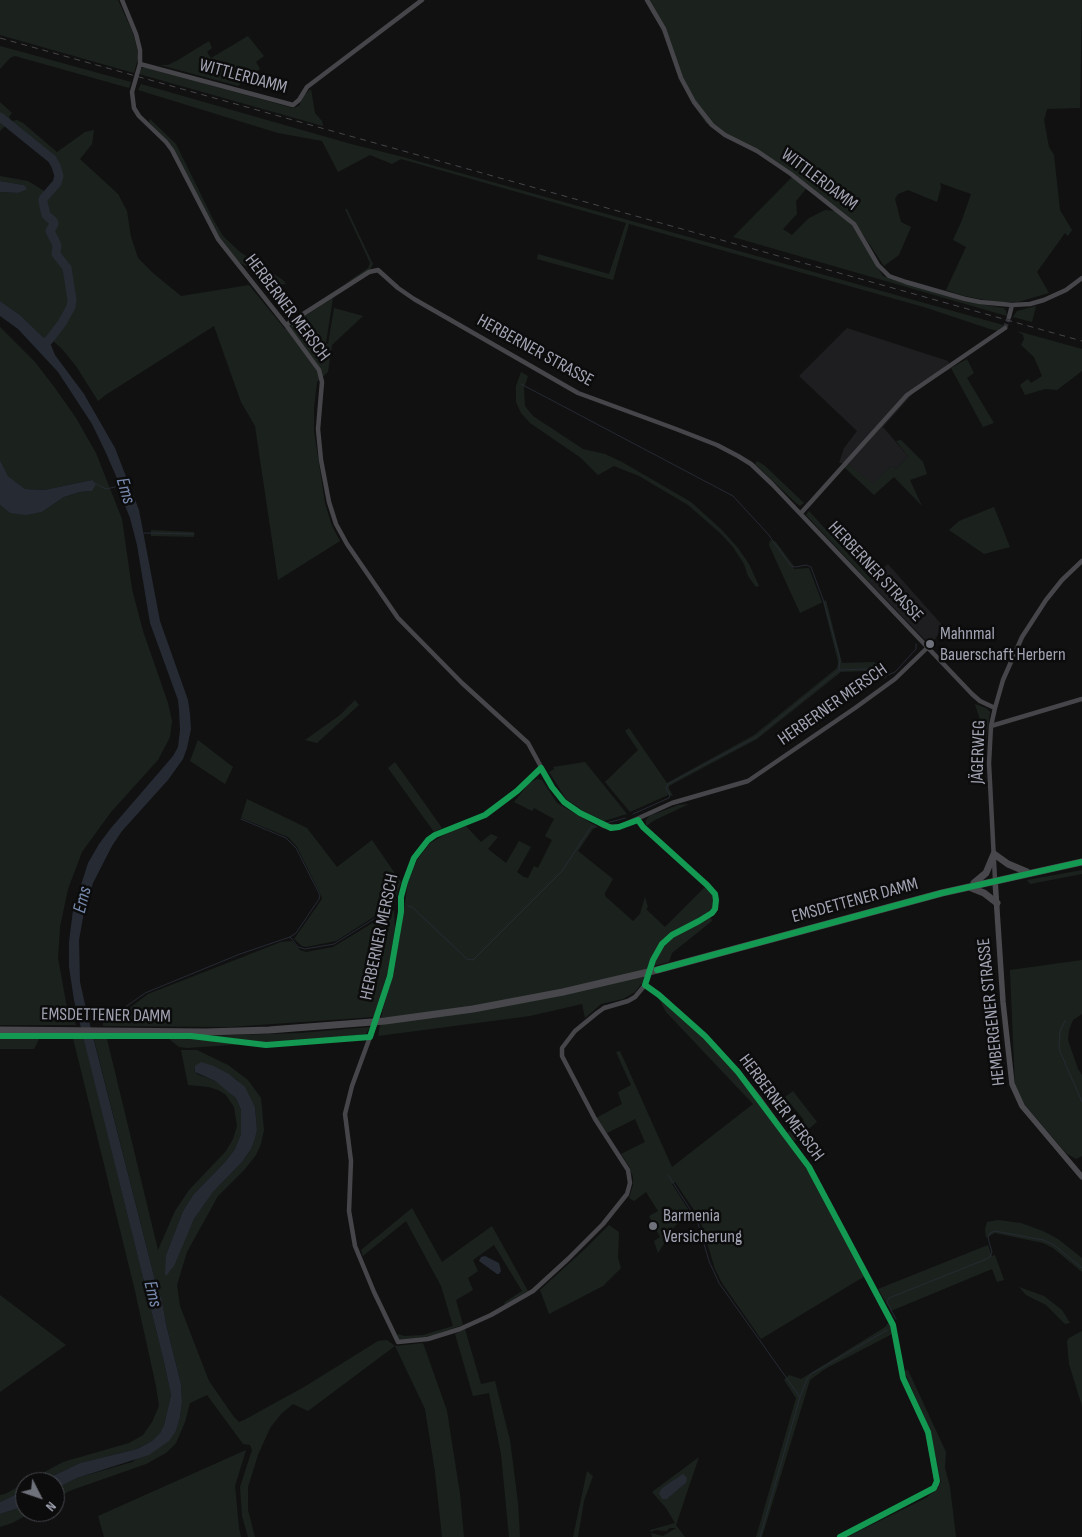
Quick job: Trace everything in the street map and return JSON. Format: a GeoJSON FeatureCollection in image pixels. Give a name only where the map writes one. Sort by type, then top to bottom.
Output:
{"type":"FeatureCollection","features":[{"type":"Feature","properties":{"kind":"main road"},"geometry":{"type":"LineString","coordinates":[[968,887],[986,873],[994,854],[1013,867],[1030,873]]}},
{"type":"Feature","properties":{"kind":"main road","name":"EMSDETTENER DAMM"},"geometry":{"type":"LineString","coordinates":[[0,1030],[181,1032],[268,1030],[385,1022],[473,1009],[563,992],[657,970],[995,880],[1082,862]]}},
{"type":"Feature","properties":{"kind":"main road"},"geometry":{"type":"LineString","coordinates":[[968,887],[984,893],[997,903]]}},
{"type":"Feature","properties":{"kind":"street","name":"HERBERNER MERSCH"},"geometry":{"type":"LineString","coordinates":[[122,0],[138,41],[140,64],[132,92],[134,108],[139,116],[172,150],[218,239],[319,370],[322,382],[318,430],[321,460],[329,502],[336,524],[347,544],[398,618],[462,683],[528,743],[552,787],[564,802],[580,813],[611,828],[638,820],[672,803],[748,780],[855,708],[895,678],[927,648]]}},
{"type":"Feature","properties":{"kind":"street","name":"WITTLERDAMM"},"geometry":{"type":"LineString","coordinates":[[140,64],[293,105],[299,100],[307,87],[422,0]]}},
{"type":"Feature","properties":{"kind":"street","name":"WITTLERDAMM"},"geometry":{"type":"LineString","coordinates":[[647,0],[664,28],[681,78],[694,102],[712,125],[725,135],[778,164],[854,224],[878,265],[889,276],[965,299],[1012,305],[1030,304],[1044,300],[1066,290],[1082,278]]}},
{"type":"Feature","properties":{"kind":"street","name":"HERBERNER STRASSE"},"geometry":{"type":"LineString","coordinates":[[286,325],[369,272],[378,270],[414,299],[533,369],[578,393],[717,445],[738,456],[752,464],[980,702],[995,708]]}},
{"type":"Feature","properties":{"kind":"street"},"geometry":{"type":"LineString","coordinates":[[1009,317],[1012,305]]}},
{"type":"Feature","properties":{"kind":"street"},"geometry":{"type":"LineString","coordinates":[[801,514],[907,395],[1005,328]]}},
{"type":"Feature","properties":{"kind":"street","name":"JÄGERWEG"},"geometry":{"type":"LineString","coordinates":[[995,880],[989,763],[991,726],[995,708],[1003,680],[1022,637],[1046,600],[1082,561]]}},
{"type":"Feature","properties":{"kind":"street"},"geometry":{"type":"LineString","coordinates":[[991,726],[1082,699]]}},
{"type":"Feature","properties":{"kind":"street","name":"HERBERNER MERSCH"},"geometry":{"type":"LineString","coordinates":[[542,768],[517,792],[485,815],[435,835],[428,840],[414,858],[402,897],[390,976],[345,1114],[351,1161],[349,1211],[355,1246],[398,1342],[428,1339],[460,1329],[491,1315],[532,1291],[568,1259],[622,1202],[627,1194],[630,1183],[628,1170],[595,1119],[562,1056],[562,1048],[574,1031],[597,1013],[609,1006],[636,997],[646,985],[705,1036],[738,1072],[809,1167],[893,1325],[903,1378],[928,1432],[937,1484],[934,1488],[840,1537]]}},
{"type":"Feature","properties":{"kind":"street"},"geometry":{"type":"LineString","coordinates":[[638,820],[643,827],[707,885],[715,894],[716,900],[715,909],[712,913],[699,922],[672,935],[662,944],[653,960],[646,985]]}},
{"type":"Feature","properties":{"kind":"street","name":"HEMBERGENER STRASSE"},"geometry":{"type":"LineString","coordinates":[[995,880],[1012,1084],[1022,1106],[1082,1177]]}},
{"type":"Feature","properties":{"kind":"shaded area"},"geometry":{"type":"Polygon","coordinates":[[[0,0],[118,0],[133,33],[137,48],[138,58],[134,73],[0,35],[0,0]]]}},
{"type":"Feature","properties":{"kind":"shaded area"},"geometry":{"type":"Polygon","coordinates":[[[645,0],[1082,0],[1080,108],[1047,109],[1044,120],[1049,147],[1054,155],[1060,210],[1072,230],[1068,236],[1065,233],[1037,272],[1049,293],[1018,302],[996,302],[964,296],[946,290],[966,247],[953,240],[971,194],[940,183],[941,187],[937,202],[908,190],[898,194],[895,199],[901,222],[911,227],[899,255],[884,266],[854,221],[848,219],[883,276],[966,302],[1004,308],[1007,316],[733,237],[792,177],[706,123],[690,100],[676,71],[668,41],[652,9],[645,0]],[[806,189],[796,201],[797,214],[783,229],[792,235],[809,218],[825,210],[836,211],[806,189]]]}},
{"type":"Feature","properties":{"kind":"shaded area"},"geometry":{"type":"Polygon","coordinates":[[[248,36],[264,56],[256,62],[260,69],[238,86],[160,65],[168,65],[209,41],[212,48],[207,52],[211,58],[248,36]]]}},
{"type":"Feature","properties":{"kind":"shaded area"},"geometry":{"type":"Polygon","coordinates":[[[0,46],[131,82],[129,88],[15,56],[10,58],[0,69],[0,46]]]}},
{"type":"Feature","properties":{"kind":"shaded area"},"geometry":{"type":"Polygon","coordinates":[[[144,67],[293,108],[299,106],[304,95],[311,89],[315,113],[322,121],[323,126],[139,74],[144,67]]]}},
{"type":"Feature","properties":{"kind":"shaded area"},"geometry":{"type":"Polygon","coordinates":[[[141,84],[1003,325],[1003,327],[998,331],[990,329],[927,308],[629,224],[613,280],[537,259],[538,254],[609,274],[626,223],[401,159],[392,164],[370,155],[338,172],[322,141],[278,133],[138,90],[141,84]]]}},
{"type":"Feature","properties":{"kind":"shaded area"},"geometry":{"type":"Polygon","coordinates":[[[0,102],[12,113],[9,117],[12,121],[17,120],[23,123],[57,152],[85,132],[94,130],[92,144],[80,159],[118,194],[127,211],[131,237],[138,258],[181,296],[249,285],[285,329],[333,298],[326,343],[328,344],[334,308],[363,316],[332,345],[328,372],[317,382],[314,408],[314,431],[325,503],[332,526],[340,541],[278,580],[255,426],[241,402],[214,326],[98,401],[76,366],[62,349],[50,338],[45,339],[20,315],[0,301],[0,192],[18,193],[24,185],[0,181],[0,176],[28,181],[49,194],[59,185],[62,177],[55,177],[56,172],[49,160],[5,126],[0,131],[0,102]]]}},
{"type":"Feature","properties":{"kind":"shaded area"},"geometry":{"type":"Polygon","coordinates":[[[150,119],[176,144],[223,236],[240,252],[283,280],[286,284],[278,285],[239,262],[219,237],[210,222],[172,146],[149,122],[150,119]]]}},
{"type":"Feature","properties":{"kind":"shaded area"},"geometry":{"type":"Polygon","coordinates":[[[345,209],[347,209],[373,264],[370,270],[343,285],[368,268],[370,263],[345,209]]]}},
{"type":"Feature","properties":{"kind":"shaded area"},"geometry":{"type":"Polygon","coordinates":[[[1036,306],[1032,322],[1013,317],[1017,311],[1036,306]]]}},
{"type":"Feature","properties":{"kind":"shaded area"},"geometry":{"type":"Polygon","coordinates":[[[0,327],[35,362],[55,388],[76,418],[96,453],[122,519],[132,589],[143,631],[168,703],[172,721],[170,737],[158,760],[111,812],[82,852],[68,889],[60,927],[58,958],[67,1008],[76,1025],[0,1025],[0,505],[10,513],[42,512],[64,497],[80,492],[92,491],[92,480],[44,490],[25,489],[8,476],[0,460],[0,327]]]}},
{"type":"Feature","properties":{"kind":"shaded area"},"geometry":{"type":"Polygon","coordinates":[[[847,328],[948,361],[951,368],[917,389],[883,427],[908,456],[896,469],[891,466],[873,485],[847,463],[839,463],[844,448],[857,431],[799,376],[847,328]]]}},
{"type":"Feature","properties":{"kind":"shaded area"},"geometry":{"type":"Polygon","coordinates":[[[1017,331],[1082,349],[1082,371],[1057,390],[1045,389],[1025,395],[1020,385],[1028,379],[1031,383],[1042,376],[1034,357],[1021,345],[1024,339],[1023,335],[1017,331]]]}},
{"type":"Feature","properties":{"kind":"shaded area"},"geometry":{"type":"Polygon","coordinates":[[[967,359],[974,373],[967,378],[994,423],[983,427],[951,368],[967,359]]]}},
{"type":"Feature","properties":{"kind":"shaded area"},"geometry":{"type":"Polygon","coordinates":[[[521,372],[528,376],[524,388],[525,406],[533,416],[583,449],[605,454],[622,462],[691,502],[722,530],[738,548],[749,564],[759,586],[756,587],[748,576],[744,564],[733,547],[688,505],[639,476],[614,466],[598,475],[581,458],[530,423],[521,413],[516,402],[516,386],[521,372]]]}},
{"type":"Feature","properties":{"kind":"shaded area"},"geometry":{"type":"Polygon","coordinates":[[[901,440],[923,462],[927,474],[910,480],[922,506],[894,477],[874,495],[844,467],[847,463],[873,484],[891,466],[896,469],[908,456],[896,441],[901,440]]]}},
{"type":"Feature","properties":{"kind":"shaded area"},"geometry":{"type":"Polygon","coordinates":[[[757,461],[764,465],[804,503],[800,506],[796,503],[755,464],[757,461]]]}},
{"type":"Feature","properties":{"kind":"shaded area"},"geometry":{"type":"Polygon","coordinates":[[[994,507],[1010,547],[984,554],[949,530],[959,521],[994,507]]]}},
{"type":"Feature","properties":{"kind":"shaded area"},"geometry":{"type":"Polygon","coordinates":[[[809,511],[871,579],[868,581],[806,515],[809,511]]]}},
{"type":"Feature","properties":{"kind":"shaded area"},"geometry":{"type":"Polygon","coordinates":[[[151,530],[194,532],[194,537],[151,536],[151,530]]]}},
{"type":"Feature","properties":{"kind":"shaded area"},"geometry":{"type":"Polygon","coordinates":[[[770,540],[776,542],[794,569],[809,568],[822,602],[826,600],[842,663],[874,662],[889,672],[885,679],[876,672],[870,671],[841,672],[757,739],[669,786],[673,796],[668,795],[630,812],[605,782],[638,750],[625,731],[629,728],[667,783],[754,735],[837,668],[838,662],[823,602],[800,613],[769,545],[770,540]]]}},
{"type":"Feature","properties":{"kind":"shaded area"},"geometry":{"type":"Polygon","coordinates":[[[888,564],[943,626],[931,646],[868,581],[888,564]]]}},
{"type":"Feature","properties":{"kind":"shaded area"},"geometry":{"type":"Polygon","coordinates":[[[355,700],[359,705],[317,743],[305,740],[340,715],[355,700]]]}},
{"type":"Feature","properties":{"kind":"shaded area"},"geometry":{"type":"Polygon","coordinates":[[[975,704],[986,708],[990,712],[986,743],[983,747],[980,720],[975,704]]]}},
{"type":"Feature","properties":{"kind":"shaded area"},"geometry":{"type":"Polygon","coordinates":[[[198,740],[233,767],[225,784],[190,761],[198,740]]]}},
{"type":"Feature","properties":{"kind":"shaded area"},"geometry":{"type":"Polygon","coordinates":[[[395,762],[442,828],[434,832],[388,768],[395,762]]]}},
{"type":"Feature","properties":{"kind":"shaded area"},"geometry":{"type":"Polygon","coordinates":[[[585,762],[627,814],[604,821],[582,810],[566,799],[549,772],[554,769],[553,767],[585,762]]]}},
{"type":"Feature","properties":{"kind":"shaded area"},"geometry":{"type":"Polygon","coordinates":[[[537,779],[542,780],[557,803],[598,827],[593,829],[578,851],[613,879],[605,896],[633,921],[640,914],[645,897],[648,907],[646,909],[665,927],[705,887],[712,895],[714,902],[709,912],[712,921],[672,953],[669,962],[649,967],[646,978],[635,992],[623,999],[601,1004],[585,1018],[582,1004],[530,1016],[378,1036],[383,1008],[394,971],[408,883],[417,860],[430,843],[453,830],[466,826],[481,842],[491,834],[498,837],[488,849],[506,863],[519,841],[531,847],[517,872],[528,878],[534,866],[538,868],[552,840],[545,836],[554,819],[534,808],[532,811],[514,802],[529,783],[537,779]]]}},
{"type":"Feature","properties":{"kind":"shaded area"},"geometry":{"type":"Polygon","coordinates":[[[247,799],[307,828],[337,867],[372,840],[401,882],[394,904],[336,941],[306,947],[302,946],[294,939],[322,899],[321,895],[297,847],[288,837],[241,818],[247,799]]]}},
{"type":"Feature","properties":{"kind":"shaded area"},"geometry":{"type":"Polygon","coordinates":[[[689,804],[646,826],[646,820],[649,816],[678,805],[689,804]]]}},
{"type":"Feature","properties":{"kind":"shaded area"},"geometry":{"type":"Polygon","coordinates":[[[1082,870],[1082,874],[1030,884],[1027,880],[1082,870]]]}},
{"type":"Feature","properties":{"kind":"shaded area"},"geometry":{"type":"Polygon","coordinates":[[[394,910],[395,929],[388,971],[374,1017],[230,1027],[103,1026],[103,1023],[118,1017],[148,994],[281,942],[292,941],[300,950],[306,952],[333,947],[394,910]]]}},
{"type":"Feature","properties":{"kind":"shaded area"},"geometry":{"type":"Polygon","coordinates":[[[1082,960],[1082,1014],[1073,1020],[1068,1040],[1082,1075],[1082,1156],[1076,1159],[1066,1153],[1023,1103],[1015,1087],[1010,970],[1082,960]]]}},
{"type":"Feature","properties":{"kind":"shaded area"},"geometry":{"type":"Polygon","coordinates":[[[658,997],[703,1036],[737,1073],[761,1104],[809,1173],[865,1276],[761,1339],[722,1283],[715,1269],[700,1219],[675,1182],[672,1184],[690,1212],[675,1226],[658,1253],[654,1241],[660,1237],[649,1216],[658,1211],[646,1192],[634,1201],[629,1198],[633,1177],[629,1166],[621,1154],[645,1142],[635,1119],[607,1133],[596,1118],[622,1104],[618,1092],[631,1085],[616,1052],[620,1051],[672,1167],[753,1104],[666,1012],[658,997]]]}},
{"type":"Feature","properties":{"kind":"shaded area"},"geometry":{"type":"Polygon","coordinates":[[[370,1027],[366,1034],[345,1037],[187,1048],[179,1047],[169,1039],[169,1037],[300,1033],[370,1027]]]}},
{"type":"Feature","properties":{"kind":"shaded area"},"geometry":{"type":"Polygon","coordinates":[[[0,1037],[40,1037],[34,1049],[0,1049],[0,1037]]]}},
{"type":"Feature","properties":{"kind":"shaded area"},"geometry":{"type":"Polygon","coordinates":[[[73,1038],[84,1039],[171,1395],[164,1425],[160,1433],[152,1441],[137,1449],[80,1463],[61,1472],[44,1472],[63,1462],[129,1443],[143,1435],[152,1422],[159,1406],[135,1291],[73,1038]]]}},
{"type":"Feature","properties":{"kind":"shaded area"},"geometry":{"type":"Polygon","coordinates":[[[94,1039],[107,1039],[158,1250],[175,1211],[189,1190],[226,1151],[233,1139],[237,1126],[234,1107],[226,1095],[209,1087],[188,1085],[181,1050],[197,1050],[228,1065],[248,1080],[261,1098],[264,1130],[261,1144],[256,1155],[245,1169],[218,1196],[187,1252],[177,1285],[180,1306],[209,1381],[234,1417],[239,1422],[244,1420],[304,1387],[378,1341],[387,1340],[395,1346],[308,1411],[293,1404],[281,1414],[270,1428],[258,1455],[248,1487],[248,1510],[255,1537],[248,1537],[242,1516],[240,1487],[252,1450],[250,1445],[243,1444],[207,1395],[190,1403],[185,1422],[176,1443],[166,1453],[146,1464],[65,1493],[65,1484],[77,1478],[132,1462],[176,1431],[182,1402],[181,1384],[162,1300],[157,1288],[94,1039]],[[214,1066],[194,1070],[197,1074],[215,1081],[226,1088],[236,1098],[241,1110],[241,1134],[235,1149],[193,1195],[183,1211],[166,1255],[170,1272],[194,1219],[213,1192],[242,1162],[251,1149],[257,1130],[255,1107],[237,1080],[214,1066]]]}},
{"type":"Feature","properties":{"kind":"shaded area"},"geometry":{"type":"Polygon","coordinates":[[[793,1091],[817,1122],[794,1141],[787,1133],[804,1120],[785,1097],[793,1091]]]}},
{"type":"Feature","properties":{"kind":"shaded area"},"geometry":{"type":"Polygon","coordinates":[[[412,1208],[442,1262],[492,1226],[528,1291],[504,1305],[505,1302],[522,1291],[494,1245],[473,1260],[478,1271],[468,1278],[473,1290],[456,1300],[463,1325],[427,1337],[399,1340],[398,1334],[404,1336],[423,1335],[453,1326],[441,1286],[406,1221],[363,1256],[361,1250],[412,1208]]]}},
{"type":"Feature","properties":{"kind":"shaded area"},"geometry":{"type":"Polygon","coordinates":[[[998,1220],[1021,1223],[1058,1239],[1082,1258],[1082,1272],[1053,1248],[1043,1243],[995,1233],[986,1238],[985,1229],[987,1222],[998,1220]]]}},
{"type":"Feature","properties":{"kind":"shaded area"},"geometry":{"type":"Polygon","coordinates":[[[609,1225],[619,1232],[618,1258],[621,1268],[603,1286],[549,1314],[540,1290],[609,1225]]]}},
{"type":"Feature","properties":{"kind":"shaded area"},"geometry":{"type":"Polygon","coordinates":[[[988,1245],[992,1256],[995,1255],[1004,1280],[997,1282],[992,1269],[891,1311],[878,1289],[988,1245]]]}},
{"type":"Feature","properties":{"kind":"shaded area"},"geometry":{"type":"Polygon","coordinates":[[[1019,1287],[1044,1296],[1062,1310],[1070,1323],[1065,1324],[1046,1305],[1026,1295],[1019,1287]]]}},
{"type":"Feature","properties":{"kind":"shaded area"},"geometry":{"type":"Polygon","coordinates":[[[0,1295],[66,1345],[0,1392],[0,1295]]]}},
{"type":"Feature","properties":{"kind":"shaded area"},"geometry":{"type":"Polygon","coordinates":[[[890,1321],[893,1329],[892,1334],[825,1369],[810,1380],[762,1537],[756,1537],[796,1398],[784,1380],[789,1375],[801,1379],[885,1327],[890,1321]]]}},
{"type":"Feature","properties":{"kind":"shaded area"},"geometry":{"type":"Polygon","coordinates":[[[465,1329],[481,1384],[495,1381],[510,1440],[520,1537],[509,1537],[501,1454],[489,1393],[473,1396],[455,1334],[465,1329]]]}},
{"type":"Feature","properties":{"kind":"shaded area"},"geometry":{"type":"Polygon","coordinates":[[[1082,1331],[1082,1406],[1069,1364],[1067,1341],[1082,1331]]]}},
{"type":"Feature","properties":{"kind":"shaded area"},"geometry":{"type":"Polygon","coordinates":[[[423,1343],[447,1411],[460,1494],[464,1537],[442,1537],[435,1472],[425,1409],[395,1346],[423,1343]]]}},
{"type":"Feature","properties":{"kind":"shaded area"},"geometry":{"type":"Polygon","coordinates":[[[908,1370],[946,1452],[945,1468],[950,1487],[956,1537],[847,1537],[926,1498],[938,1488],[941,1482],[930,1430],[904,1371],[908,1370]]]}},
{"type":"Feature","properties":{"kind":"shaded area"},"geometry":{"type":"Polygon","coordinates":[[[246,1450],[235,1486],[241,1537],[104,1537],[98,1516],[246,1450]]]}},
{"type":"Feature","properties":{"kind":"shaded area"},"geometry":{"type":"Polygon","coordinates":[[[699,1457],[676,1525],[685,1537],[652,1537],[651,1533],[663,1536],[676,1528],[651,1532],[650,1530],[675,1523],[666,1508],[652,1492],[699,1457]],[[678,1477],[675,1481],[662,1488],[662,1499],[667,1499],[686,1483],[678,1477]]]}},
{"type":"Feature","properties":{"kind":"shaded area"},"geometry":{"type":"Polygon","coordinates":[[[587,1471],[593,1476],[584,1501],[578,1537],[573,1537],[587,1471]]]}},
{"type":"Feature","properties":{"kind":"shaded area"},"geometry":{"type":"Polygon","coordinates":[[[15,1488],[15,1495],[0,1502],[0,1495],[15,1488]]]}},
{"type":"Feature","properties":{"kind":"shaded area"},"geometry":{"type":"Polygon","coordinates":[[[15,1509],[15,1521],[0,1527],[0,1514],[15,1509]]]}},
{"type":"Feature","properties":{"kind":"water"},"geometry":{"type":"Polygon","coordinates":[[[0,181],[24,185],[27,189],[18,193],[0,192],[0,181]]]}},
{"type":"Feature","properties":{"kind":"water","name":"Ems"},"geometry":{"type":"Polygon","coordinates":[[[0,301],[20,315],[45,339],[49,340],[55,355],[84,394],[115,448],[139,510],[160,621],[188,700],[191,729],[183,759],[168,780],[122,831],[112,846],[93,883],[84,912],[79,940],[80,982],[87,1013],[157,1288],[162,1300],[181,1384],[182,1402],[180,1417],[176,1431],[169,1441],[149,1455],[77,1478],[65,1484],[65,1472],[61,1472],[80,1463],[137,1449],[152,1441],[160,1433],[164,1425],[171,1395],[74,1000],[69,967],[69,942],[73,910],[88,863],[111,828],[173,756],[178,747],[180,730],[178,700],[150,623],[137,545],[130,518],[120,493],[119,483],[106,453],[92,424],[58,372],[18,329],[0,316],[0,301]]]}},
{"type":"Feature","properties":{"kind":"water"},"geometry":{"type":"Polygon","coordinates":[[[0,460],[8,476],[25,489],[44,490],[92,480],[96,484],[92,491],[80,492],[64,497],[42,512],[26,515],[10,513],[0,505],[0,460]]]}},
{"type":"Feature","properties":{"kind":"water"},"geometry":{"type":"Polygon","coordinates":[[[201,1062],[229,1074],[245,1087],[255,1107],[257,1130],[251,1149],[242,1162],[213,1192],[194,1219],[174,1266],[166,1276],[166,1255],[183,1211],[193,1195],[235,1149],[241,1134],[241,1110],[236,1098],[215,1081],[195,1072],[195,1066],[201,1062]]]}},
{"type":"Feature","properties":{"kind":"water"},"geometry":{"type":"Polygon","coordinates":[[[485,1256],[499,1263],[501,1271],[499,1274],[479,1261],[481,1257],[485,1256]]]}},
{"type":"Feature","properties":{"kind":"water"},"geometry":{"type":"Polygon","coordinates":[[[683,1474],[687,1478],[686,1483],[667,1499],[662,1499],[659,1493],[662,1488],[683,1474]]]}},
{"type":"Feature","properties":{"kind":"water"},"geometry":{"type":"Polygon","coordinates":[[[15,1495],[15,1509],[0,1514],[0,1502],[15,1495]]]}},
{"type":"Feature","properties":{"kind":"waterway"},"geometry":{"type":"LineString","coordinates":[[0,117],[52,159],[59,176],[57,183],[43,199],[43,202],[46,215],[54,224],[50,231],[57,245],[56,254],[67,268],[72,300],[71,307],[62,323],[49,340],[42,345]]}},
{"type":"Feature","properties":{"kind":"waterway"},"geometry":{"type":"LineString","coordinates":[[521,384],[733,496],[768,534],[791,566],[806,565],[811,567],[824,602],[840,659],[839,670]]}},
{"type":"Feature","properties":{"kind":"waterway","name":"Ems"},"geometry":{"type":"LineString","coordinates":[[96,484],[106,489],[119,486]]}},
{"type":"Feature","properties":{"kind":"waterway"},"geometry":{"type":"LineString","coordinates":[[144,533],[194,534]]}},
{"type":"Feature","properties":{"kind":"waterway"},"geometry":{"type":"LineString","coordinates":[[633,814],[669,798],[670,795],[666,788],[668,784],[756,737],[839,670],[876,670],[885,676],[895,672],[916,649],[916,644]]}},
{"type":"Feature","properties":{"kind":"waterway"},"geometry":{"type":"LineString","coordinates":[[607,823],[625,818]]}},
{"type":"Feature","properties":{"kind":"waterway"},"geometry":{"type":"LineString","coordinates":[[110,1018],[145,993],[240,954],[290,937],[296,933],[319,899],[320,895],[296,848],[286,838],[241,819]]}},
{"type":"Feature","properties":{"kind":"waterway"},"geometry":{"type":"LineString","coordinates":[[408,906],[412,907],[467,959],[473,960],[562,871],[591,827],[595,826]]}},
{"type":"Feature","properties":{"kind":"waterway"},"geometry":{"type":"LineString","coordinates":[[290,937],[298,947],[305,949],[334,944],[393,907]]}},
{"type":"Feature","properties":{"kind":"waterway"},"geometry":{"type":"LineString","coordinates":[[1065,1021],[1060,1031],[1059,1049],[1082,1102]]}},
{"type":"Feature","properties":{"kind":"waterway"},"geometry":{"type":"LineString","coordinates":[[668,1175],[697,1220],[709,1261],[719,1283],[800,1397]]}},
{"type":"Feature","properties":{"kind":"waterway"},"geometry":{"type":"LineString","coordinates":[[896,1319],[887,1302],[889,1298],[990,1257],[992,1252],[988,1238],[990,1233],[995,1231],[1043,1240],[1054,1245],[1082,1268]]}},
{"type":"Feature","properties":{"kind":"waterway"},"geometry":{"type":"LineString","coordinates":[[760,1537],[800,1397],[807,1379],[811,1374],[887,1330]]}},
{"type":"Feature","properties":{"kind":"tunnel"},"geometry":{"type":"LineString","coordinates":[[1005,328],[1009,317]]}},
{"type":"Feature","properties":{"kind":"railway"},"geometry":{"type":"LineString","coordinates":[[0,38],[1082,341]]}},
{"type":"Feature","properties":{"kind":"cycle path"},"geometry":{"type":"LineString","coordinates":[[0,1036],[191,1036],[266,1045],[370,1037],[390,976],[401,912],[401,897],[405,882],[414,858],[428,840],[435,835],[485,815],[517,791],[541,768],[552,787],[564,802],[580,813],[611,828],[638,820],[643,827],[707,885],[715,894],[716,900],[715,909],[712,913],[672,935],[662,944],[653,960],[645,985],[705,1036],[738,1072],[809,1167],[893,1325],[903,1378],[928,1432],[937,1481],[934,1488],[840,1537]]}},
{"type":"Feature","properties":{"kind":"cycle path"},"geometry":{"type":"LineString","coordinates":[[657,970],[942,893],[1082,862]]}},
{"type":"Feature","properties":{"kind":"place","name":"Mahnmal Bauerschaft Herbern"},"geometry":{"type":"Point","coordinates":[930,644]}},
{"type":"Feature","properties":{"kind":"place","name":"Barmenia Versicherung"},"geometry":{"type":"Point","coordinates":[653,1226]}}]}
